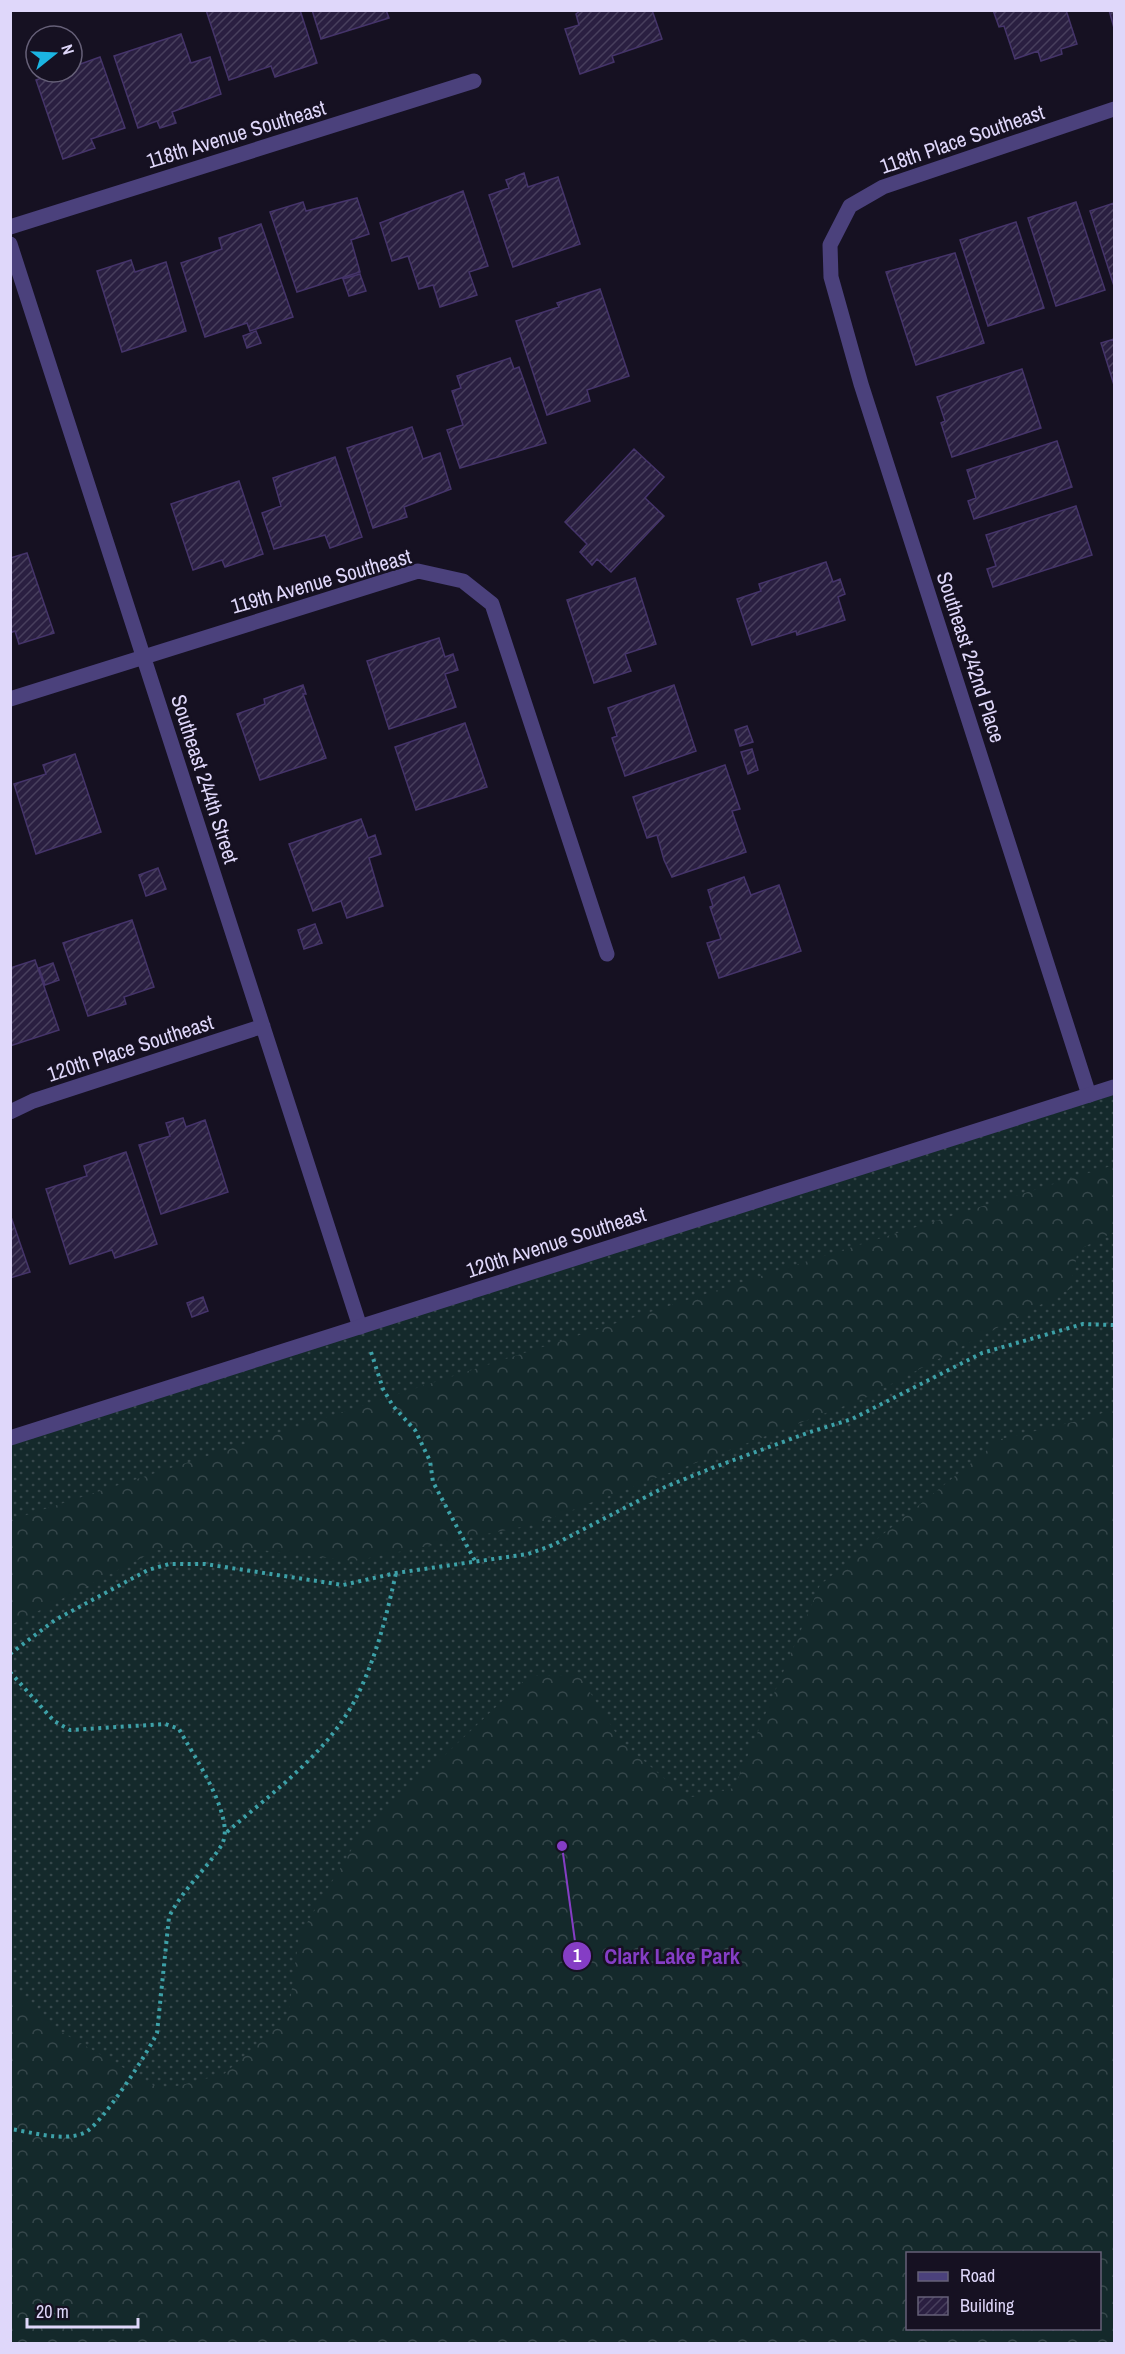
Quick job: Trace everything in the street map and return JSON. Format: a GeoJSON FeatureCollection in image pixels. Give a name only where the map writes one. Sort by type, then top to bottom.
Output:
{"type":"FeatureCollection","features":[{"type":"Feature","properties":{"kind":"street","name":"118th Avenue Southeast"},"geometry":{"type":"LineString","coordinates":[[10,227],[474,81]]}},
{"type":"Feature","properties":{"kind":"street","name":"118th Place Southeast"},"geometry":{"type":"LineString","coordinates":[[838,229],[850,206],[883,187],[1114,109]]}},
{"type":"Feature","properties":{"kind":"street","name":"Southeast 242nd Place"},"geometry":{"type":"LineString","coordinates":[[838,229],[830,245],[831,277],[858,373],[1089,1095]]}},
{"type":"Feature","properties":{"kind":"street","name":"Southeast 244th Street"},"geometry":{"type":"LineString","coordinates":[[10,244],[360,1327]]}},
{"type":"Feature","properties":{"kind":"street","name":"119th Avenue Southeast"},"geometry":{"type":"LineString","coordinates":[[10,699],[144,655],[418,571],[463,581],[492,603],[608,954]]}},
{"type":"Feature","properties":{"kind":"street","name":"120th Place Southeast"},"geometry":{"type":"LineString","coordinates":[[10,1112],[33,1101],[263,1026]]}},
{"type":"Feature","properties":{"kind":"street","name":"120th Avenue Southeast"},"geometry":{"type":"LineString","coordinates":[[10,1438],[1114,1087]]}},
{"type":"Feature","properties":{"kind":"path"},"geometry":{"type":"LineString","coordinates":[[10,1654],[55,1620],[148,1570],[169,1564],[205,1564],[343,1585],[396,1573],[528,1554],[553,1545],[665,1487],[799,1436],[852,1419],[982,1353],[1083,1324],[1114,1325]]}},
{"type":"Feature","properties":{"kind":"path"},"geometry":{"type":"LineString","coordinates":[[369,1348],[383,1389],[393,1406],[415,1430],[430,1461],[433,1482],[475,1561]]}},
{"type":"Feature","properties":{"kind":"path"},"geometry":{"type":"LineString","coordinates":[[227,1832],[288,1779],[331,1735],[358,1694],[382,1635],[396,1573]]}},
{"type":"Feature","properties":{"kind":"path"},"geometry":{"type":"LineString","coordinates":[[10,1672],[54,1721],[70,1730],[165,1724],[179,1729],[223,1812],[227,1832],[223,1845],[176,1903],[169,1917],[157,2033],[150,2049],[98,2121],[84,2133],[65,2136],[10,2129]]}},
{"type":"Feature","properties":{"kind":"green space"},"geometry":{"type":"Polygon","coordinates":[[[1114,1087],[1114,2343],[11,2343],[11,1438],[1114,1087]]]}},
{"type":"Feature","properties":{"kind":"green space"},"geometry":{"type":"Polygon","coordinates":[[[1114,1165],[1114,1232],[1078,1250],[1070,1289],[865,1398],[536,1524],[354,1561],[251,1549],[157,1550],[11,1625],[11,1520],[773,1272],[1114,1165]]]}},
{"type":"Feature","properties":{"kind":"green space"},"geometry":{"type":"Polygon","coordinates":[[[1114,1407],[1114,2343],[11,2343],[11,1989],[56,2029],[162,2090],[224,2074],[288,2017],[299,1936],[361,1834],[529,1676],[579,1675],[621,1741],[687,1798],[734,1788],[820,1585],[1001,1439],[1094,1417],[1114,1407]]]}},
{"type":"Feature","properties":{"kind":"building"},"geometry":{"type":"Polygon","coordinates":[[[206,10],[300,10],[317,63],[275,77],[271,66],[229,80],[206,10]]]}},
{"type":"Feature","properties":{"kind":"building"},"geometry":{"type":"Polygon","coordinates":[[[312,10],[386,10],[389,18],[321,39],[312,10]]]}},
{"type":"Feature","properties":{"kind":"building"},"geometry":{"type":"Polygon","coordinates":[[[581,10],[652,10],[662,39],[612,56],[614,62],[580,74],[565,29],[579,25],[576,14],[581,10]]]}},
{"type":"Feature","properties":{"kind":"building"},"geometry":{"type":"Polygon","coordinates":[[[993,10],[1066,10],[1077,44],[1061,49],[1062,54],[1041,61],[1038,51],[1015,59],[1004,26],[999,27],[993,10]]]}},
{"type":"Feature","properties":{"kind":"building"},"geometry":{"type":"Polygon","coordinates":[[[1109,10],[1114,10],[1114,28],[1109,10]]]}},
{"type":"Feature","properties":{"kind":"building"},"geometry":{"type":"Polygon","coordinates":[[[181,34],[191,63],[210,57],[221,94],[172,112],[176,123],[160,128],[157,121],[138,128],[114,56],[181,34]]]}},
{"type":"Feature","properties":{"kind":"building"},"geometry":{"type":"Polygon","coordinates":[[[100,57],[125,128],[91,139],[95,148],[63,159],[37,84],[84,84],[84,63],[100,57]]]}},
{"type":"Feature","properties":{"kind":"building"},"geometry":{"type":"Polygon","coordinates":[[[524,173],[528,187],[558,177],[580,244],[513,267],[489,195],[509,188],[506,180],[524,173]]]}},
{"type":"Feature","properties":{"kind":"building"},"geometry":{"type":"Polygon","coordinates":[[[463,191],[488,266],[469,272],[477,295],[440,307],[433,285],[419,289],[408,256],[392,261],[380,223],[463,191]]]}},
{"type":"Feature","properties":{"kind":"building"},"geometry":{"type":"Polygon","coordinates":[[[357,198],[369,234],[351,240],[360,272],[297,292],[270,212],[303,202],[306,211],[357,198]]]}},
{"type":"Feature","properties":{"kind":"building"},"geometry":{"type":"Polygon","coordinates":[[[1076,202],[1105,290],[1056,306],[1028,218],[1076,202]]]}},
{"type":"Feature","properties":{"kind":"building"},"geometry":{"type":"Polygon","coordinates":[[[1114,203],[1114,286],[1090,211],[1114,203]]]}},
{"type":"Feature","properties":{"kind":"building"},"geometry":{"type":"Polygon","coordinates":[[[1016,222],[1044,308],[988,326],[960,240],[1016,222]]]}},
{"type":"Feature","properties":{"kind":"building"},"geometry":{"type":"Polygon","coordinates":[[[261,224],[293,317],[250,331],[247,323],[205,337],[181,263],[222,249],[219,238],[261,224]]]}},
{"type":"Feature","properties":{"kind":"building"},"geometry":{"type":"Polygon","coordinates":[[[955,253],[984,343],[916,365],[886,272],[955,253]]]}},
{"type":"Feature","properties":{"kind":"building"},"geometry":{"type":"Polygon","coordinates":[[[131,260],[135,272],[166,262],[186,331],[122,352],[97,271],[131,260]]]}},
{"type":"Feature","properties":{"kind":"building"},"geometry":{"type":"Polygon","coordinates":[[[360,274],[366,291],[349,296],[343,279],[360,274]]]}},
{"type":"Feature","properties":{"kind":"building"},"geometry":{"type":"Polygon","coordinates":[[[600,289],[629,376],[587,390],[590,401],[547,415],[516,321],[559,307],[557,303],[600,289]]]}},
{"type":"Feature","properties":{"kind":"building"},"geometry":{"type":"Polygon","coordinates":[[[256,331],[261,343],[247,348],[243,336],[256,331]]]}},
{"type":"Feature","properties":{"kind":"building"},"geometry":{"type":"Polygon","coordinates":[[[1114,339],[1114,385],[1101,343],[1114,339]]]}},
{"type":"Feature","properties":{"kind":"building"},"geometry":{"type":"Polygon","coordinates":[[[510,358],[514,369],[519,367],[546,443],[460,468],[447,430],[463,425],[452,391],[461,388],[457,376],[510,358]]]}},
{"type":"Feature","properties":{"kind":"building"},"geometry":{"type":"Polygon","coordinates":[[[1022,369],[1041,428],[952,457],[941,423],[945,421],[937,397],[1022,369]]]}},
{"type":"Feature","properties":{"kind":"building"},"geometry":{"type":"Polygon","coordinates":[[[412,427],[423,459],[440,453],[451,489],[404,507],[407,517],[373,528],[347,448],[412,427]]]}},
{"type":"Feature","properties":{"kind":"building"},"geometry":{"type":"Polygon","coordinates":[[[1057,441],[1072,487],[974,519],[968,501],[976,498],[967,470],[1057,441]]]}},
{"type":"Feature","properties":{"kind":"building"},"geometry":{"type":"Polygon","coordinates":[[[634,449],[664,477],[645,498],[664,516],[611,572],[597,559],[592,565],[580,552],[587,544],[565,522],[634,449]]]}},
{"type":"Feature","properties":{"kind":"building"},"geometry":{"type":"Polygon","coordinates":[[[335,457],[362,537],[330,548],[325,535],[274,549],[262,513],[281,506],[273,478],[335,457]]]}},
{"type":"Feature","properties":{"kind":"building"},"geometry":{"type":"Polygon","coordinates":[[[239,481],[263,554],[225,567],[222,560],[193,570],[171,504],[239,481]]]}},
{"type":"Feature","properties":{"kind":"building"},"geometry":{"type":"Polygon","coordinates":[[[1076,506],[1092,555],[993,587],[987,569],[996,566],[986,535],[1076,506]]]}},
{"type":"Feature","properties":{"kind":"building"},"geometry":{"type":"Polygon","coordinates":[[[27,553],[54,633],[19,644],[15,631],[10,633],[10,558],[27,553]]]}},
{"type":"Feature","properties":{"kind":"building"},"geometry":{"type":"Polygon","coordinates":[[[826,562],[833,582],[840,579],[845,594],[838,597],[845,620],[797,635],[796,631],[752,645],[737,599],[761,591],[759,584],[826,562]]]}},
{"type":"Feature","properties":{"kind":"building"},"geometry":{"type":"Polygon","coordinates":[[[635,578],[656,644],[625,654],[631,671],[594,683],[567,600],[635,578]]]}},
{"type":"Feature","properties":{"kind":"building"},"geometry":{"type":"Polygon","coordinates":[[[439,638],[445,657],[453,654],[458,670],[445,674],[456,707],[389,729],[367,661],[439,638]]]}},
{"type":"Feature","properties":{"kind":"building"},"geometry":{"type":"Polygon","coordinates":[[[303,685],[306,694],[303,694],[326,758],[260,780],[237,714],[265,704],[264,699],[303,685]]]}},
{"type":"Feature","properties":{"kind":"building"},"geometry":{"type":"Polygon","coordinates":[[[674,685],[696,751],[625,776],[612,738],[617,736],[608,708],[674,685]]]}},
{"type":"Feature","properties":{"kind":"building"},"geometry":{"type":"Polygon","coordinates":[[[465,723],[487,787],[416,810],[395,747],[465,723]]]}},
{"type":"Feature","properties":{"kind":"building"},"geometry":{"type":"Polygon","coordinates":[[[747,726],[753,742],[740,746],[735,730],[747,726]]]}},
{"type":"Feature","properties":{"kind":"building"},"geometry":{"type":"Polygon","coordinates":[[[752,749],[758,770],[748,774],[741,752],[752,749]]]}},
{"type":"Feature","properties":{"kind":"building"},"geometry":{"type":"Polygon","coordinates":[[[75,754],[101,832],[36,854],[14,784],[46,774],[43,765],[75,754]]]}},
{"type":"Feature","properties":{"kind":"building"},"geometry":{"type":"Polygon","coordinates":[[[725,765],[740,809],[732,811],[746,852],[672,877],[664,860],[657,835],[647,838],[633,797],[725,765]]]}},
{"type":"Feature","properties":{"kind":"building"},"geometry":{"type":"Polygon","coordinates":[[[361,819],[368,838],[375,835],[381,854],[369,858],[383,906],[347,918],[341,901],[313,911],[289,844],[361,819]]]}},
{"type":"Feature","properties":{"kind":"building"},"geometry":{"type":"Polygon","coordinates":[[[158,868],[166,889],[146,896],[139,875],[158,868]]]}},
{"type":"Feature","properties":{"kind":"building"},"geometry":{"type":"Polygon","coordinates":[[[744,877],[751,895],[779,885],[801,951],[719,978],[707,943],[721,939],[710,907],[713,906],[708,890],[744,877]]]}},
{"type":"Feature","properties":{"kind":"building"},"geometry":{"type":"Polygon","coordinates":[[[132,920],[154,987],[124,997],[126,1004],[88,1016],[63,943],[132,920]]]}},
{"type":"Feature","properties":{"kind":"building"},"geometry":{"type":"Polygon","coordinates":[[[315,924],[322,943],[304,949],[298,930],[315,924]]]}},
{"type":"Feature","properties":{"kind":"building"},"geometry":{"type":"Polygon","coordinates":[[[35,960],[59,1030],[10,1046],[10,968],[35,960]]]}},
{"type":"Feature","properties":{"kind":"building"},"geometry":{"type":"Polygon","coordinates":[[[53,963],[59,980],[45,985],[39,968],[53,963]]]}},
{"type":"Feature","properties":{"kind":"building"},"geometry":{"type":"Polygon","coordinates":[[[183,1118],[186,1127],[205,1120],[228,1192],[161,1214],[139,1145],[170,1136],[166,1123],[183,1118]]]}},
{"type":"Feature","properties":{"kind":"building"},"geometry":{"type":"Polygon","coordinates":[[[126,1152],[157,1244],[115,1258],[112,1250],[70,1264],[46,1189],[87,1176],[84,1166],[126,1152]]]}},
{"type":"Feature","properties":{"kind":"building"},"geometry":{"type":"Polygon","coordinates":[[[10,1214],[30,1272],[10,1278],[10,1214]]]}},
{"type":"Feature","properties":{"kind":"building"},"geometry":{"type":"Polygon","coordinates":[[[203,1297],[208,1311],[192,1317],[187,1303],[203,1297]]]}},
{"type":"Feature","properties":{"kind":"place","name":"Clark Lake Park"},"geometry":{"type":"Point","coordinates":[562,1846]}}]}
